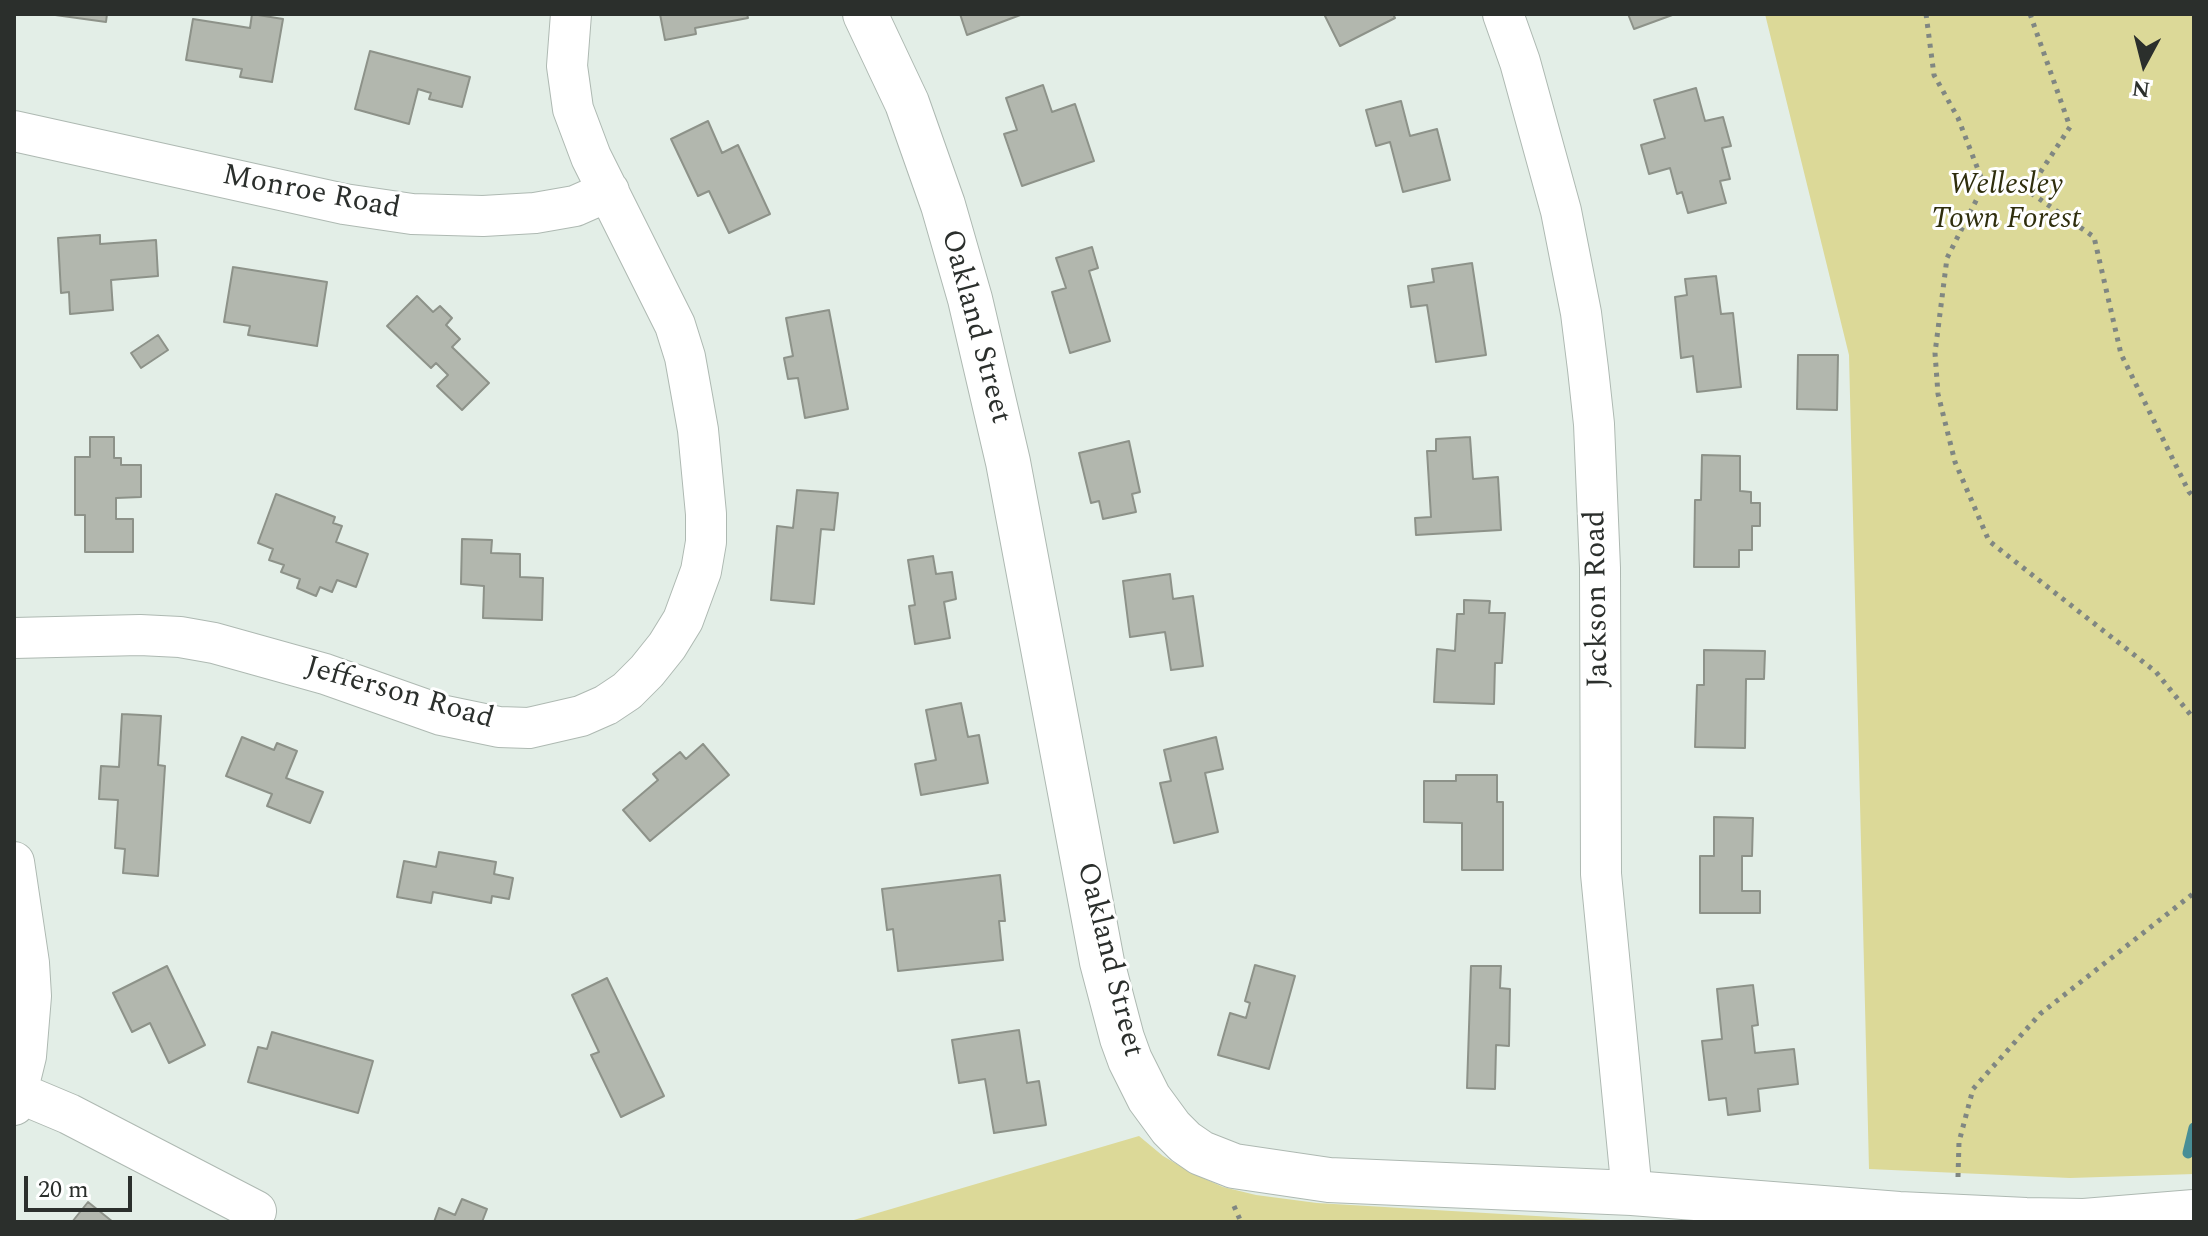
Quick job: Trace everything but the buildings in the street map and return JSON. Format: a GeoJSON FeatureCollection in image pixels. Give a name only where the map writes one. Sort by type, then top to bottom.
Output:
{"type":"FeatureCollection","features":[{"type":"Feature","properties":{"kind":"street","name":"Jefferson Road"},"geometry":{"type":"LineString","coordinates":[[14,638],[140,635],[214,643],[325,674],[441,715],[499,727],[529,728],[581,716],[627,691],[667,646],[683,620],[701,571],[706,542],[706,514],[698,430],[685,357],[661,295],[591,157],[573,109],[567,66],[571,14]]}},
{"type":"Feature","properties":{"kind":"street","name":"Oakland Street"},"geometry":{"type":"LineString","coordinates":[[865,14],[907,103],[943,205],[970,299],[1020,518],[1102,962],[1130,1060],[1149,1098],[1171,1128],[1201,1153],[1216,1160],[1256,1171],[1342,1181],[1632,1193],[1899,1214],[2040,1221],[2084,1221],[2194,1212]]}},
{"type":"Feature","properties":{"kind":"street","name":"Jackson Road"},"geometry":{"type":"LineString","coordinates":[[1503,14],[1520,62],[1561,211],[1579,300],[1588,369],[1594,424],[1601,596],[1601,874],[1632,1193]]}},
{"type":"Feature","properties":{"kind":"street","name":"Monroe Road"},"geometry":{"type":"LineString","coordinates":[[14,131],[344,204],[412,214],[535,213],[575,206],[609,191]]}},
{"type":"Feature","properties":{"kind":"street"},"geometry":{"type":"LineString","coordinates":[[14,862],[31,996],[29,1030],[16,1099],[69,1114],[256,1211]]}},
{"type":"Feature","properties":{"kind":"path"},"geometry":{"type":"LineString","coordinates":[[1926,14],[1934,75],[1958,118],[1984,185],[1947,258],[1935,353],[1938,394],[1955,462],[1989,541],[2156,672],[2194,719]]}},
{"type":"Feature","properties":{"kind":"path"},"geometry":{"type":"LineString","coordinates":[[2030,14],[2070,127],[2028,191],[2094,237],[2121,354],[2194,497]]}},
{"type":"Feature","properties":{"kind":"path"},"geometry":{"type":"LineString","coordinates":[[1958,1186],[1959,1142],[1973,1089],[2040,1014],[2194,893]]}},
{"type":"Feature","properties":{"kind":"green space","name":"Wellesley Town Forest"},"geometry":{"type":"Polygon","coordinates":[[[1765,14],[2194,14],[2194,1174],[2070,1178],[1869,1169],[1849,355],[1765,14]]]}},
{"type":"Feature","properties":{"kind":"green space"},"geometry":{"type":"Polygon","coordinates":[[[1139,1136],[1163,1156],[1192,1173],[1223,1187],[1256,1195],[1317,1203],[1637,1222],[847,1222],[1139,1136]]]}},
{"type":"Feature","properties":{"kind":"waterway"},"geometry":{"type":"LineString","coordinates":[[2188,1153],[2194,1128]]}}]}
